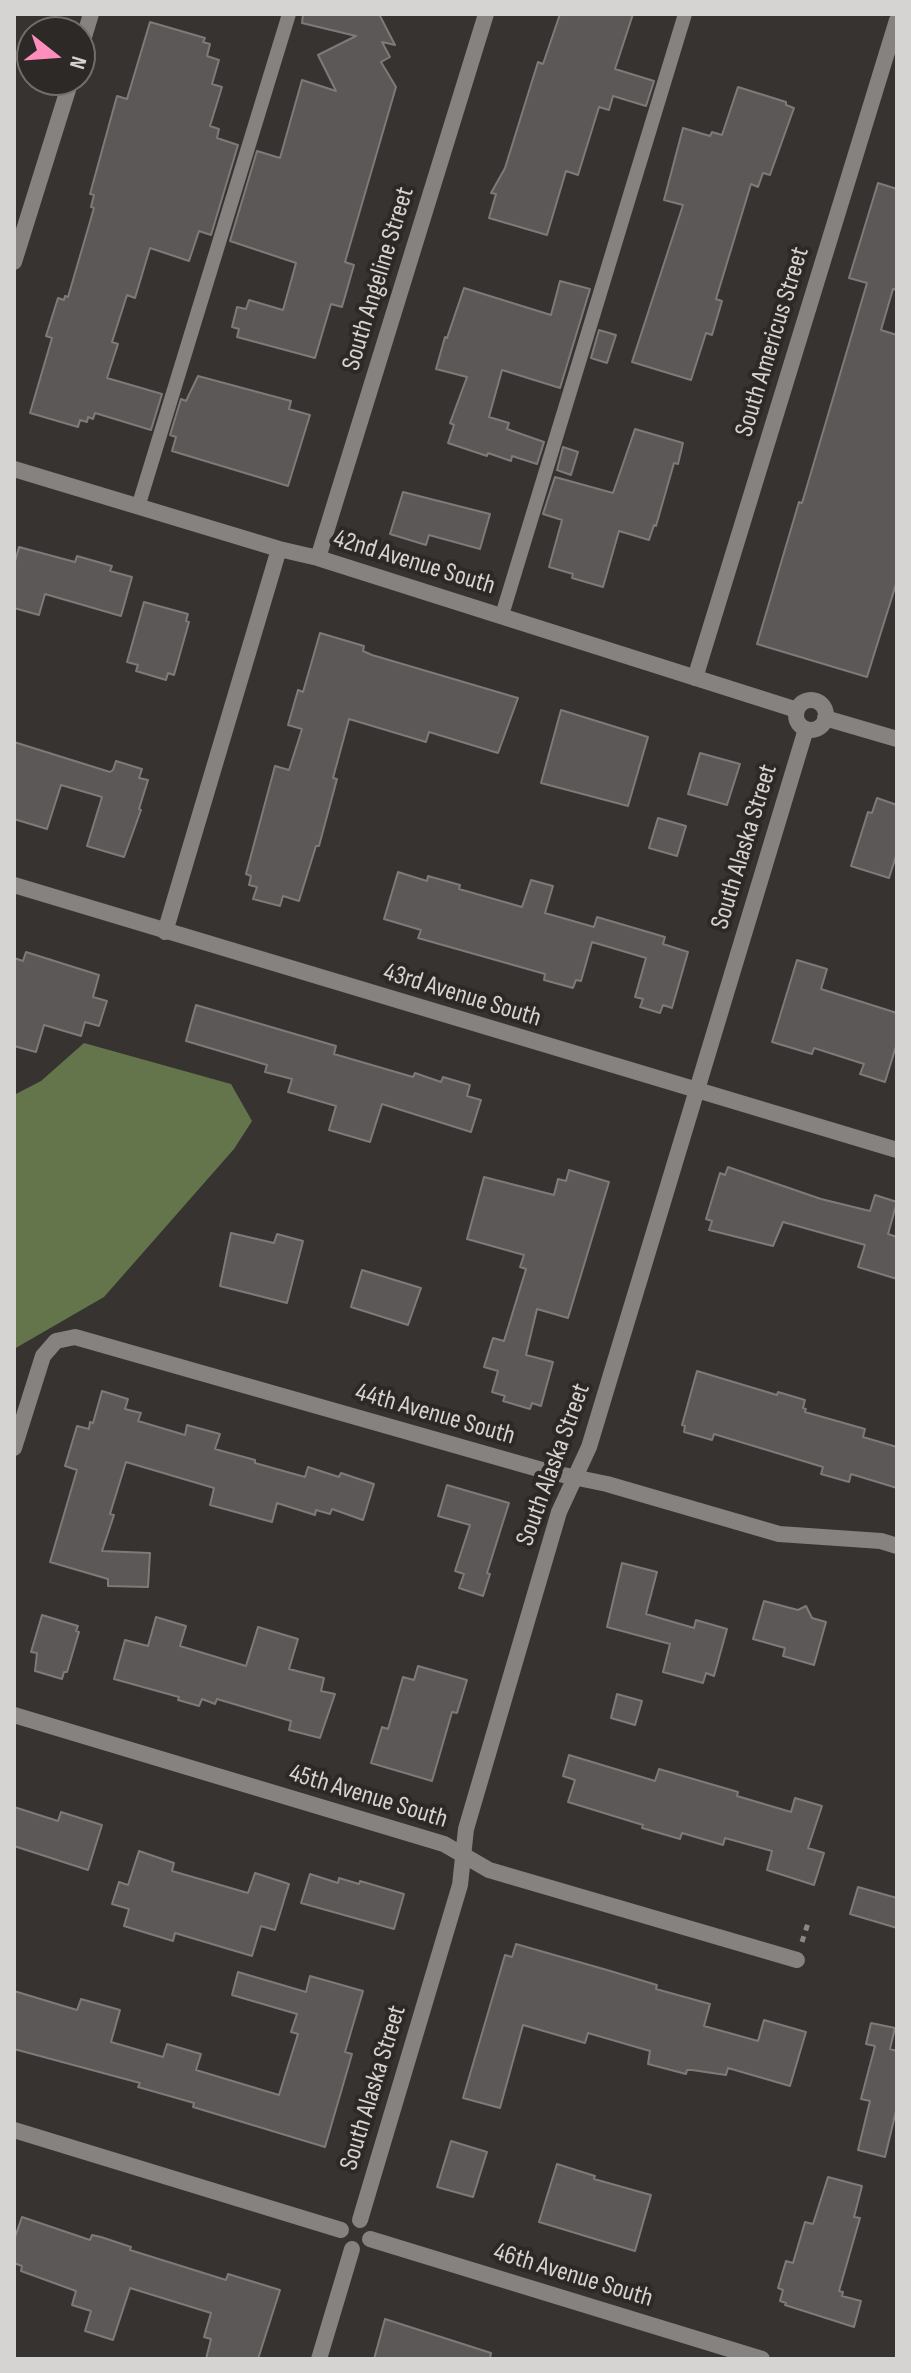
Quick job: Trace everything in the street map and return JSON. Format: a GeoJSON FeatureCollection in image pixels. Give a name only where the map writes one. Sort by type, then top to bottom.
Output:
{"type":"FeatureCollection","features":[{"type":"Feature","properties":{"kind":"street","name":"South Angeline Street"},"geometry":{"type":"LineString","coordinates":[[318,558],[486,14]]}},
{"type":"Feature","properties":{"kind":"street","name":"South Americus Street"},"geometry":{"type":"LineString","coordinates":[[695,678],[897,20]]}},
{"type":"Feature","properties":{"kind":"street"},"geometry":{"type":"LineString","coordinates":[[14,262],[66,96]]}},
{"type":"Feature","properties":{"kind":"street","name":"42nd Avenue South"},"geometry":{"type":"LineString","coordinates":[[14,469],[318,558],[797,710]]}},
{"type":"Feature","properties":{"kind":"street"},"geometry":{"type":"LineString","coordinates":[[165,932],[279,549]]}},
{"type":"Feature","properties":{"kind":"street"},"geometry":{"type":"LineString","coordinates":[[814,700],[823,706],[825,718],[819,728],[806,729],[797,721],[797,710],[805,701],[814,700]]}},
{"type":"Feature","properties":{"kind":"street"},"geometry":{"type":"LineString","coordinates":[[825,718],[897,739]]}},
{"type":"Feature","properties":{"kind":"street","name":"South Alaska Street"},"geometry":{"type":"LineString","coordinates":[[360,2220],[460,1885],[466,1829],[559,1512],[589,1447],[806,729]]}},
{"type":"Feature","properties":{"kind":"street","name":"43rd Avenue South"},"geometry":{"type":"LineString","coordinates":[[14,885],[897,1150]]}},
{"type":"Feature","properties":{"kind":"street","name":"44th Avenue South"},"geometry":{"type":"LineString","coordinates":[[14,1448],[43,1356],[56,1341],[75,1337],[779,1534],[881,1541],[897,1546]]}},
{"type":"Feature","properties":{"kind":"street","name":"45th Avenue South"},"geometry":{"type":"LineString","coordinates":[[14,1715],[444,1844],[489,1870],[797,1960]]}},
{"type":"Feature","properties":{"kind":"street"},"geometry":{"type":"LineString","coordinates":[[14,2130],[341,2230]]}},
{"type":"Feature","properties":{"kind":"street"},"geometry":{"type":"LineString","coordinates":[[360,2220],[368,2227],[370,2239],[361,2248],[352,2249],[343,2242],[341,2230],[348,2221],[360,2220]]}},
{"type":"Feature","properties":{"kind":"street","name":"46th Avenue South"},"geometry":{"type":"LineString","coordinates":[[370,2239],[762,2359]]}},
{"type":"Feature","properties":{"kind":"street"},"geometry":{"type":"LineString","coordinates":[[319,2359],[352,2249]]}},
{"type":"Feature","properties":{"kind":"lane"},"geometry":{"type":"LineString","coordinates":[[138,507],[289,14]]}},
{"type":"Feature","properties":{"kind":"lane"},"geometry":{"type":"LineString","coordinates":[[502,615],[685,14]]}},
{"type":"Feature","properties":{"kind":"green space"},"geometry":{"type":"Polygon","coordinates":[[[84,1043],[231,1084],[252,1121],[234,1149],[104,1297],[14,1349],[14,1095],[41,1081],[84,1043]]]}},
{"type":"Feature","properties":{"kind":"building"},"geometry":{"type":"Polygon","coordinates":[[[303,14],[379,14],[395,45],[382,42],[390,57],[381,62],[396,87],[345,262],[354,265],[342,307],[331,304],[315,358],[237,337],[239,329],[232,327],[237,307],[246,309],[249,300],[283,310],[296,263],[230,241],[257,151],[280,158],[302,80],[336,91],[318,55],[356,36],[302,23],[303,14]]]}},
{"type":"Feature","properties":{"kind":"building"},"geometry":{"type":"Polygon","coordinates":[[[560,14],[633,14],[615,69],[654,81],[646,106],[613,96],[609,110],[599,107],[578,175],[566,171],[547,235],[489,218],[496,194],[491,193],[505,168],[538,62],[543,64],[560,14]]]}},
{"type":"Feature","properties":{"kind":"building"},"geometry":{"type":"Polygon","coordinates":[[[150,22],[205,38],[203,42],[210,44],[207,56],[219,60],[212,84],[222,87],[210,126],[219,129],[217,138],[238,145],[211,235],[199,231],[189,261],[150,248],[135,298],[127,295],[112,342],[118,344],[107,378],[162,394],[151,430],[95,413],[93,419],[88,417],[87,422],[80,420],[78,427],[30,413],[52,338],[46,336],[58,298],[64,300],[65,296],[68,297],[94,208],[91,207],[94,195],[90,194],[117,96],[127,99],[150,22]]]}},
{"type":"Feature","properties":{"kind":"building"},"geometry":{"type":"Polygon","coordinates":[[[738,87],[786,102],[794,108],[770,175],[763,173],[758,187],[751,184],[716,299],[722,301],[712,335],[706,333],[691,380],[632,362],[683,205],[664,200],[683,128],[710,136],[712,132],[722,135],[738,87]]]}},
{"type":"Feature","properties":{"kind":"building"},"geometry":{"type":"Polygon","coordinates":[[[878,183],[897,189],[897,290],[893,289],[881,330],[897,335],[897,581],[867,677],[757,644],[867,283],[849,278],[878,183]]]}},
{"type":"Feature","properties":{"kind":"building"},"geometry":{"type":"Polygon","coordinates":[[[560,281],[590,289],[560,388],[502,370],[489,417],[509,423],[507,429],[544,442],[537,464],[512,456],[511,461],[488,453],[487,456],[448,443],[454,425],[450,423],[467,377],[436,369],[464,288],[551,315],[560,281]]]}},
{"type":"Feature","properties":{"kind":"building"},"geometry":{"type":"Polygon","coordinates":[[[599,330],[616,335],[607,363],[591,358],[599,330]]]}},
{"type":"Feature","properties":{"kind":"building"},"geometry":{"type":"Polygon","coordinates":[[[198,376],[291,401],[289,409],[310,415],[288,486],[172,451],[176,437],[170,435],[181,399],[186,401],[198,376]]]}},
{"type":"Feature","properties":{"kind":"building"},"geometry":{"type":"Polygon","coordinates":[[[635,429],[683,443],[649,540],[619,531],[603,587],[549,567],[562,520],[543,514],[555,477],[613,493],[635,429]]]}},
{"type":"Feature","properties":{"kind":"building"},"geometry":{"type":"Polygon","coordinates":[[[563,447],[578,452],[571,475],[557,470],[563,447]]]}},
{"type":"Feature","properties":{"kind":"building"},"geometry":{"type":"Polygon","coordinates":[[[403,492],[490,514],[480,549],[429,535],[426,545],[390,534],[403,492]]]}},
{"type":"Feature","properties":{"kind":"building"},"geometry":{"type":"Polygon","coordinates":[[[19,547],[75,562],[77,556],[112,566],[110,571],[132,577],[121,616],[45,594],[39,615],[14,608],[14,565],[19,547]]]}},
{"type":"Feature","properties":{"kind":"building"},"geometry":{"type":"Polygon","coordinates":[[[144,602],[188,614],[186,621],[189,622],[174,675],[168,673],[166,680],[136,671],[138,665],[127,662],[144,602]]]}},
{"type":"Feature","properties":{"kind":"building"},"geometry":{"type":"Polygon","coordinates":[[[320,633],[364,646],[363,651],[372,655],[518,698],[498,753],[429,732],[426,742],[349,719],[319,846],[316,846],[299,901],[283,896],[280,906],[253,899],[257,887],[249,885],[251,876],[246,874],[275,766],[289,770],[302,729],[288,725],[298,690],[303,692],[320,633]]]}},
{"type":"Feature","properties":{"kind":"building"},"geometry":{"type":"Polygon","coordinates":[[[561,710],[648,737],[628,806],[541,783],[561,710]]]}},
{"type":"Feature","properties":{"kind":"building"},"geometry":{"type":"Polygon","coordinates":[[[14,742],[110,772],[116,761],[142,769],[139,778],[148,780],[124,857],[87,846],[102,797],[61,785],[47,829],[14,819],[14,742]]]}},
{"type":"Feature","properties":{"kind":"building"},"geometry":{"type":"Polygon","coordinates":[[[700,753],[740,764],[727,805],[688,794],[700,753]]]}},
{"type":"Feature","properties":{"kind":"building"},"geometry":{"type":"Polygon","coordinates":[[[877,798],[897,805],[897,853],[889,878],[851,866],[868,812],[872,813],[877,798]]]}},
{"type":"Feature","properties":{"kind":"building"},"geometry":{"type":"Polygon","coordinates":[[[658,818],[686,826],[677,856],[649,848],[658,818]]]}},
{"type":"Feature","properties":{"kind":"building"},"geometry":{"type":"Polygon","coordinates":[[[398,872],[427,881],[428,876],[460,885],[459,889],[522,907],[531,880],[553,886],[545,913],[594,927],[597,917],[665,937],[663,944],[688,952],[672,1008],[663,1005],[660,1013],[640,1007],[643,999],[635,997],[646,958],[592,942],[581,981],[576,980],[573,988],[544,980],[545,974],[418,938],[421,930],[384,919],[398,872]]]}},
{"type":"Feature","properties":{"kind":"building"},"geometry":{"type":"Polygon","coordinates":[[[26,952],[99,975],[93,997],[107,1001],[99,1026],[85,1022],[81,1036],[44,1025],[36,1052],[14,1046],[14,958],[23,961],[26,952]]]}},
{"type":"Feature","properties":{"kind":"building"},"geometry":{"type":"Polygon","coordinates":[[[797,960],[827,969],[821,989],[897,1013],[897,1043],[885,1082],[860,1074],[864,1064],[814,1048],[812,1054],[772,1042],[797,960]]]}},
{"type":"Feature","properties":{"kind":"building"},"geometry":{"type":"Polygon","coordinates":[[[196,1005],[336,1046],[334,1054],[413,1077],[415,1073],[441,1082],[443,1077],[470,1085],[467,1096],[481,1100],[471,1132],[382,1104],[370,1142],[329,1130],[336,1106],[288,1092],[292,1079],[265,1072],[267,1065],[186,1041],[196,1005]]]}},
{"type":"Feature","properties":{"kind":"building"},"geometry":{"type":"Polygon","coordinates":[[[728,1167],[821,1199],[870,1211],[875,1195],[897,1202],[888,1234],[897,1237],[897,1279],[858,1267],[865,1245],[783,1222],[773,1246],[709,1230],[712,1221],[706,1219],[720,1173],[725,1175],[728,1167]]]}},
{"type":"Feature","properties":{"kind":"building"},"geometry":{"type":"Polygon","coordinates":[[[569,1170],[609,1182],[568,1318],[537,1309],[526,1355],[553,1362],[541,1406],[532,1403],[530,1409],[503,1401],[505,1396],[492,1392],[498,1371],[484,1367],[493,1338],[504,1341],[526,1269],[520,1267],[524,1255],[467,1239],[484,1177],[554,1195],[558,1179],[566,1181],[569,1170]]]}},
{"type":"Feature","properties":{"kind":"building"},"geometry":{"type":"Polygon","coordinates":[[[231,1233],[274,1243],[277,1234],[303,1241],[287,1303],[220,1286],[231,1233]]]}},
{"type":"Feature","properties":{"kind":"building"},"geometry":{"type":"Polygon","coordinates":[[[362,1270],[421,1288],[408,1325],[351,1307],[362,1270]]]}},
{"type":"Feature","properties":{"kind":"building"},"geometry":{"type":"Polygon","coordinates":[[[697,1371],[777,1395],[778,1392],[805,1400],[805,1412],[865,1429],[863,1437],[897,1447],[897,1488],[851,1474],[849,1482],[821,1474],[823,1467],[714,1434],[712,1440],[684,1432],[685,1426],[682,1425],[697,1371]]]}},
{"type":"Feature","properties":{"kind":"building"},"geometry":{"type":"Polygon","coordinates":[[[102,1391],[128,1399],[125,1409],[141,1413],[138,1421],[185,1435],[187,1425],[220,1434],[215,1449],[255,1460],[255,1463],[305,1477],[308,1467],[339,1477],[341,1473],[374,1484],[363,1520],[332,1509],[330,1514],[316,1510],[315,1515],[277,1503],[272,1522],[210,1505],[214,1488],[126,1462],[102,1551],[150,1553],[148,1587],[108,1586],[108,1579],[50,1562],[77,1470],[65,1466],[77,1426],[89,1429],[102,1391]]]}},
{"type":"Feature","properties":{"kind":"building"},"geometry":{"type":"Polygon","coordinates":[[[447,1485],[509,1503],[483,1596],[459,1588],[464,1574],[455,1571],[470,1525],[438,1516],[447,1485]]]}},
{"type":"Feature","properties":{"kind":"building"},"geometry":{"type":"Polygon","coordinates":[[[622,1563],[657,1572],[646,1614],[694,1628],[696,1620],[727,1629],[714,1676],[706,1673],[703,1683],[663,1672],[670,1644],[607,1627],[622,1563]]]}},
{"type":"Feature","properties":{"kind":"building"},"geometry":{"type":"Polygon","coordinates":[[[764,1601],[798,1610],[806,1606],[812,1618],[826,1622],[814,1665],[783,1656],[785,1648],[753,1639],[764,1601]]]}},
{"type":"Feature","properties":{"kind":"building"},"geometry":{"type":"Polygon","coordinates":[[[42,1615],[78,1626],[67,1672],[64,1672],[62,1679],[35,1671],[37,1653],[31,1652],[42,1615]]]}},
{"type":"Feature","properties":{"kind":"building"},"geometry":{"type":"Polygon","coordinates":[[[156,1617],[186,1626],[180,1646],[246,1666],[258,1627],[298,1639],[289,1669],[324,1678],[321,1691],[335,1694],[320,1738],[289,1730],[291,1721],[217,1699],[215,1704],[202,1699],[199,1706],[178,1700],[179,1697],[114,1679],[125,1640],[148,1646],[156,1617]]]}},
{"type":"Feature","properties":{"kind":"building"},"geometry":{"type":"Polygon","coordinates":[[[418,1666],[467,1680],[457,1713],[452,1712],[432,1781],[371,1763],[382,1727],[388,1729],[403,1677],[414,1680],[418,1666]]]}},
{"type":"Feature","properties":{"kind":"building"},"geometry":{"type":"Polygon","coordinates":[[[617,1694],[642,1701],[635,1725],[611,1718],[617,1694]]]}},
{"type":"Feature","properties":{"kind":"building"},"geometry":{"type":"Polygon","coordinates":[[[569,1755],[655,1781],[659,1769],[738,1792],[737,1796],[791,1812],[795,1798],[822,1806],[808,1848],[824,1853],[814,1885],[767,1870],[772,1851],[725,1838],[723,1845],[682,1833],[680,1839],[568,1802],[575,1780],[563,1776],[569,1755]]]}},
{"type":"Feature","properties":{"kind":"building"},"geometry":{"type":"Polygon","coordinates":[[[14,1807],[58,1821],[61,1812],[102,1825],[88,1870],[14,1846],[14,1807]]]}},
{"type":"Feature","properties":{"kind":"building"},"geometry":{"type":"Polygon","coordinates":[[[139,1851],[174,1863],[172,1871],[248,1893],[255,1873],[289,1884],[275,1930],[261,1926],[252,1956],[175,1933],[173,1941],[124,1926],[129,1909],[112,1904],[119,1882],[128,1885],[139,1851]]]}},
{"type":"Feature","properties":{"kind":"building"},"geometry":{"type":"Polygon","coordinates":[[[310,1874],[338,1883],[339,1878],[359,1884],[360,1881],[404,1894],[394,1929],[301,1903],[310,1874]]]}},
{"type":"Feature","properties":{"kind":"building"},"geometry":{"type":"Polygon","coordinates":[[[858,1887],[897,1898],[897,1928],[850,1914],[858,1887]]]}},
{"type":"Feature","properties":{"kind":"building"},"geometry":{"type":"Polygon","coordinates":[[[516,1944],[657,1985],[656,1989],[710,2004],[704,2026],[758,2041],[764,2020],[806,2032],[790,2086],[728,2068],[726,2075],[692,2070],[687,2070],[686,2074],[648,2064],[650,2051],[588,2033],[585,2043],[523,2025],[500,2108],[463,2098],[505,1955],[512,1957],[516,1944]]]}},
{"type":"Feature","properties":{"kind":"building"},"geometry":{"type":"Polygon","coordinates":[[[238,1972],[306,1992],[310,1976],[363,1991],[345,2052],[352,2054],[325,2147],[193,2107],[194,2103],[138,2087],[140,2083],[14,2049],[14,1991],[77,2010],[81,1999],[120,2010],[111,2042],[163,2057],[167,2044],[201,2054],[196,2070],[279,2095],[298,2034],[291,2032],[297,2014],[232,1995],[238,1972]]]}},
{"type":"Feature","properties":{"kind":"building"},"geometry":{"type":"Polygon","coordinates":[[[871,2023],[895,2028],[890,2049],[897,2051],[897,2107],[885,2157],[858,2150],[870,2101],[861,2099],[875,2046],[866,2044],[871,2023]]]}},
{"type":"Feature","properties":{"kind":"building"},"geometry":{"type":"Polygon","coordinates":[[[451,2141],[487,2152],[473,2197],[437,2187],[451,2141]]]}},
{"type":"Feature","properties":{"kind":"building"},"geometry":{"type":"Polygon","coordinates":[[[557,2164],[595,2176],[594,2179],[651,2195],[635,2251],[539,2222],[557,2164]]]}},
{"type":"Feature","properties":{"kind":"building"},"geometry":{"type":"Polygon","coordinates":[[[828,2177],[862,2186],[854,2217],[860,2218],[839,2291],[843,2292],[842,2296],[861,2301],[854,2327],[780,2301],[783,2290],[778,2288],[786,2261],[793,2263],[805,2222],[813,2224],[828,2177]]]}},
{"type":"Feature","properties":{"kind":"building"},"geometry":{"type":"Polygon","coordinates":[[[22,2217],[90,2240],[92,2235],[101,2237],[131,2247],[130,2250],[226,2280],[228,2274],[280,2290],[258,2359],[206,2359],[211,2339],[204,2337],[211,2313],[130,2288],[113,2340],[85,2331],[91,2311],[72,2305],[76,2291],[21,2271],[22,2266],[14,2263],[14,2240],[22,2217]]]}},
{"type":"Feature","properties":{"kind":"building"},"geometry":{"type":"Polygon","coordinates":[[[385,2319],[491,2353],[490,2359],[374,2359],[385,2319]]]}}]}
